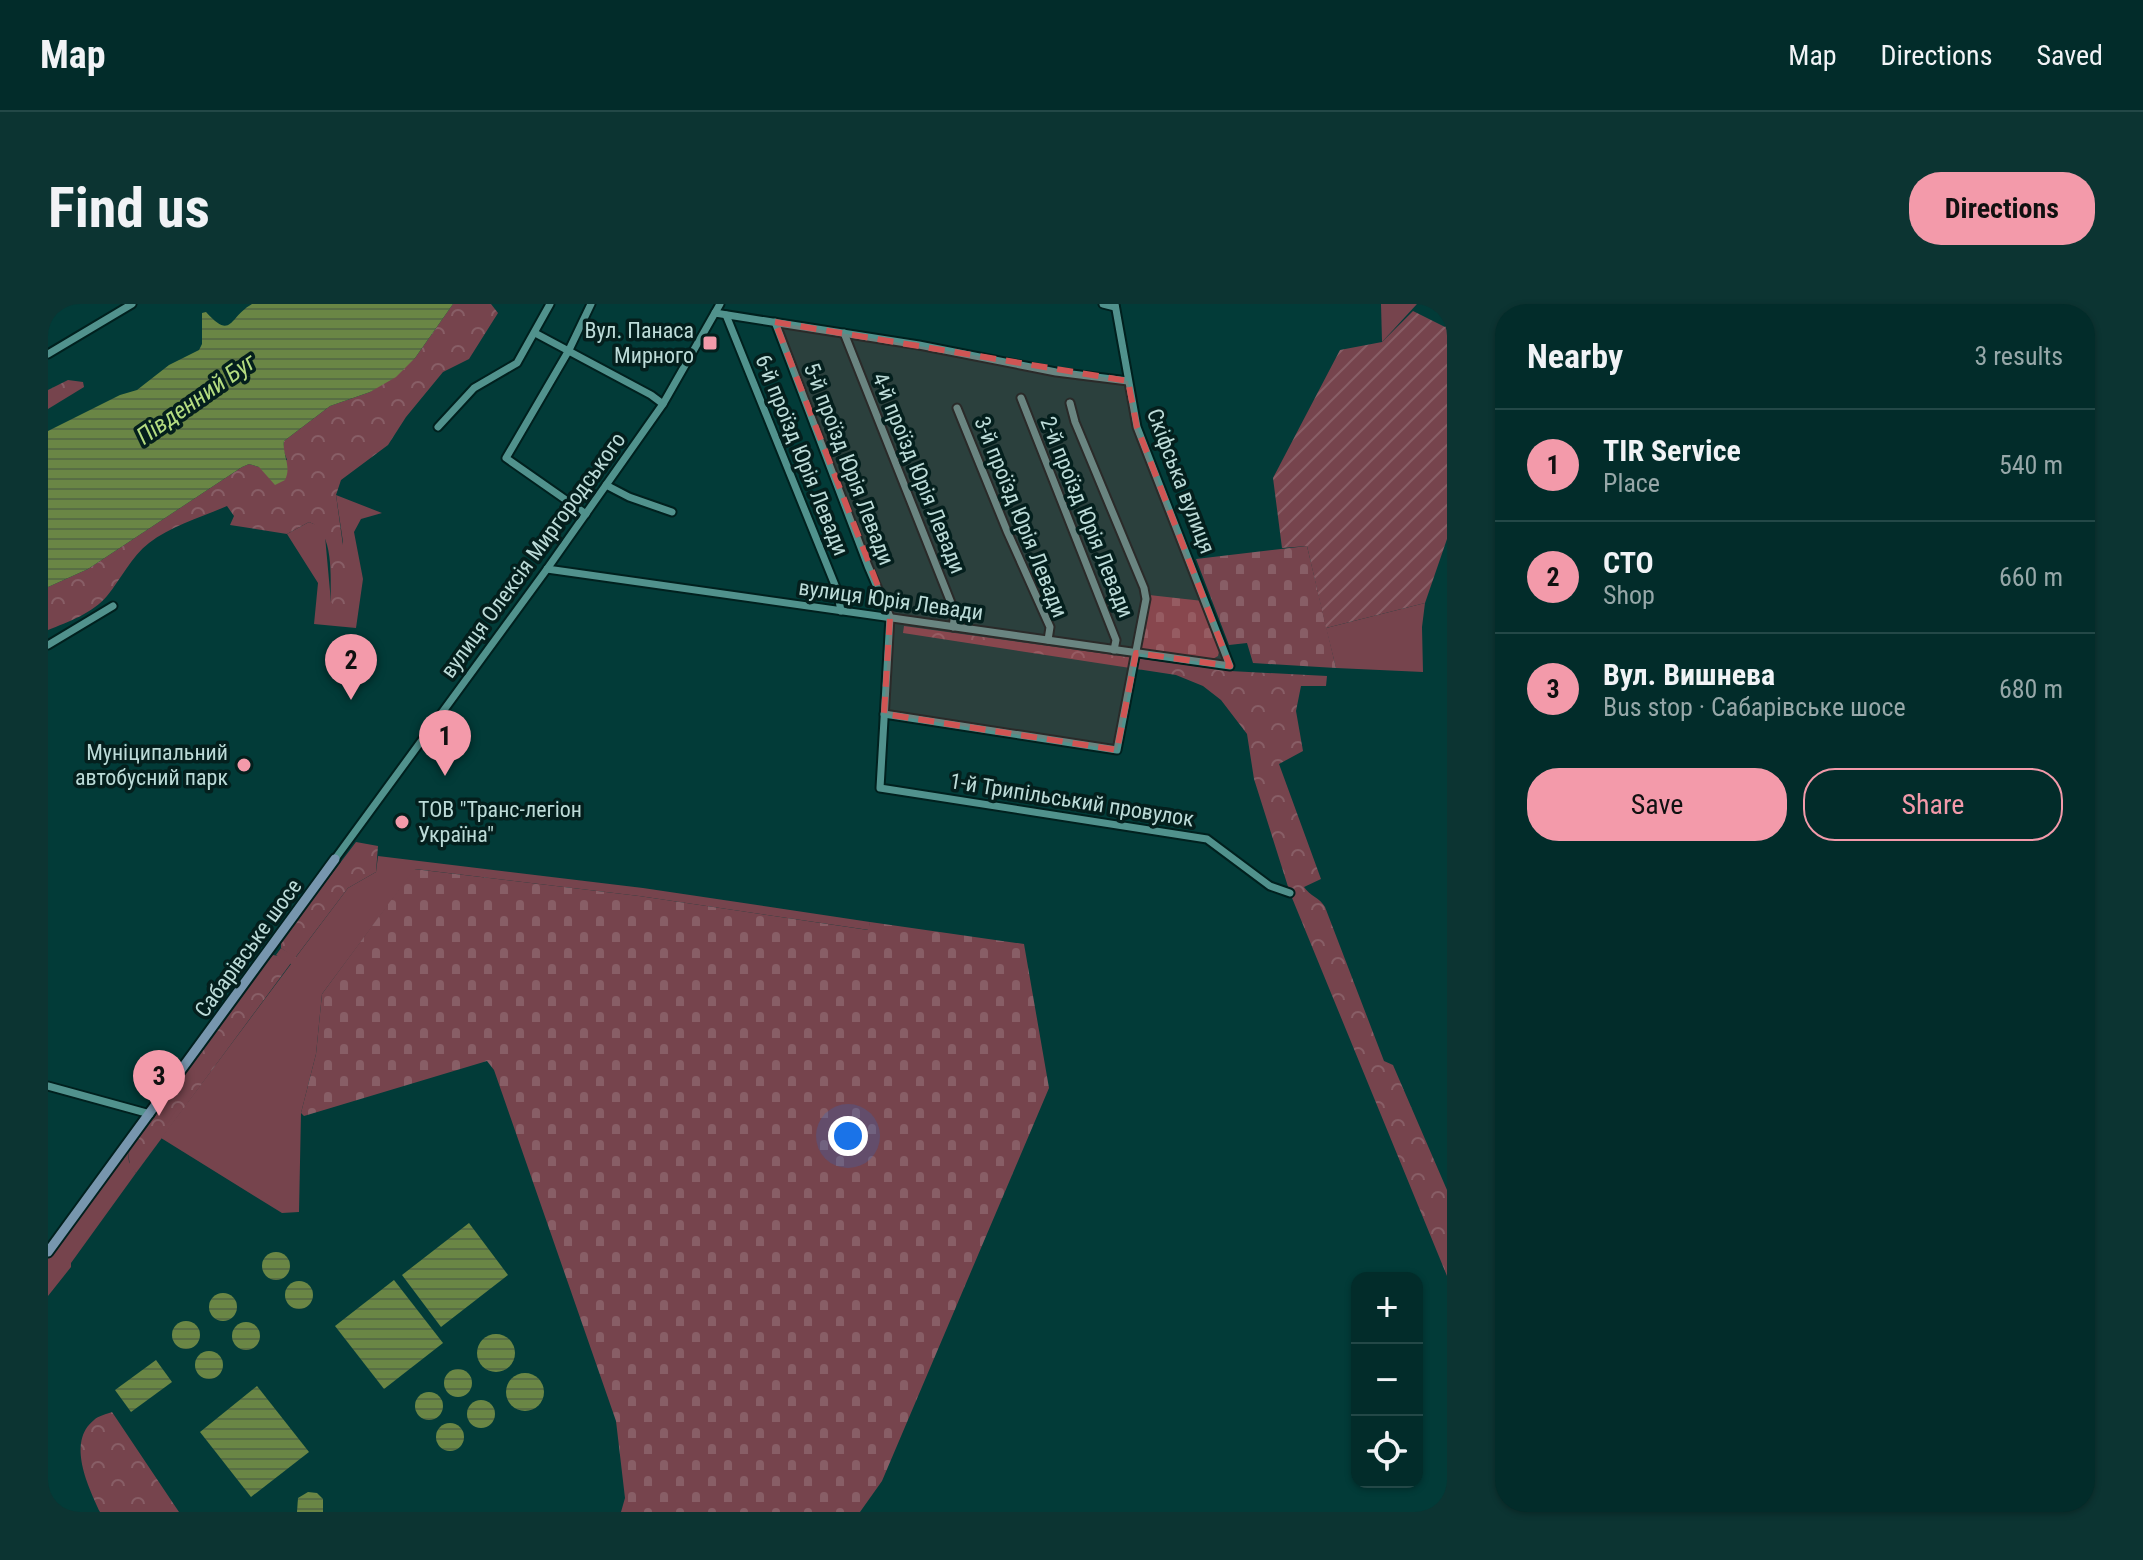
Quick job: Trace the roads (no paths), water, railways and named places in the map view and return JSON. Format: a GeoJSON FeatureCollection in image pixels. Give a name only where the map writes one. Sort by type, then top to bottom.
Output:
{"type":"FeatureCollection","features":[{"type":"Feature","properties":{"kind":"street"},"geometry":{"type":"LineString","coordinates":[[48,354],[132,304]]}},
{"type":"Feature","properties":{"kind":"street"},"geometry":{"type":"LineString","coordinates":[[438,427],[474,388],[517,363],[550,304]]}},
{"type":"Feature","properties":{"kind":"street"},"geometry":{"type":"LineString","coordinates":[[586,514],[506,458],[569,350],[591,304]]}},
{"type":"Feature","properties":{"kind":"street","name":"вулиця Олексія Миргородського"},"geometry":{"type":"LineString","coordinates":[[335,859],[663,404],[720,304]]}},
{"type":"Feature","properties":{"kind":"street"},"geometry":{"type":"LineString","coordinates":[[1103,304],[1115,306]]}},
{"type":"Feature","properties":{"kind":"street","name":"Скіфська вулиця"},"geometry":{"type":"LineString","coordinates":[[1115,306],[1137,427],[1230,666]]}},
{"type":"Feature","properties":{"kind":"street"},"geometry":{"type":"LineString","coordinates":[[715,313],[1056,372],[1128,381]]}},
{"type":"Feature","properties":{"kind":"street","name":"6-й проїзд Юрія Левади"},"geometry":{"type":"LineString","coordinates":[[726,315],[837,590],[841,611]]}},
{"type":"Feature","properties":{"kind":"street","name":"5-й проїзд Юрія Левади"},"geometry":{"type":"LineString","coordinates":[[775,322],[890,617]]}},
{"type":"Feature","properties":{"kind":"street"},"geometry":{"type":"LineString","coordinates":[[535,333],[663,404]]}},
{"type":"Feature","properties":{"kind":"street","name":"4-й проїзд Юрія Левади"},"geometry":{"type":"LineString","coordinates":[[844,333],[955,613],[953,627]]}},
{"type":"Feature","properties":{"kind":"street","name":"2-й проїзд Юрія Левади"},"geometry":{"type":"LineString","coordinates":[[1021,398],[1116,640],[1114,650]]}},
{"type":"Feature","properties":{"kind":"street"},"geometry":{"type":"LineString","coordinates":[[890,617],[884,714],[1117,750],[1146,599],[1070,403]]}},
{"type":"Feature","properties":{"kind":"street","name":"3-й проїзд Юрія Левади"},"geometry":{"type":"LineString","coordinates":[[957,408],[1050,627],[1048,640]]}},
{"type":"Feature","properties":{"kind":"street"},"geometry":{"type":"LineString","coordinates":[[606,485],[672,512]]}},
{"type":"Feature","properties":{"kind":"street","name":"вулиця Юрія Левади"},"geometry":{"type":"LineString","coordinates":[[547,569],[1230,666]]}},
{"type":"Feature","properties":{"kind":"street"},"geometry":{"type":"LineString","coordinates":[[48,645],[113,606]]}},
{"type":"Feature","properties":{"kind":"street","name":"1-й Трипільський провулок"},"geometry":{"type":"LineString","coordinates":[[884,714],[880,788],[1207,839],[1270,886],[1290,893]]}},
{"type":"Feature","properties":{"kind":"street","name":"Сабарівське шосе"},"geometry":{"type":"LineString","coordinates":[[48,1252],[335,859]]}},
{"type":"Feature","properties":{"kind":"street"},"geometry":{"type":"LineString","coordinates":[[48,1086],[150,1114]]}},
{"type":"Feature","properties":{"kind":"water","name":"Південний Буг"},"geometry":{"type":"Polygon","coordinates":[[[252,304],[453,304],[415,358],[396,377],[370,392],[330,406],[284,441],[288,470],[285,480],[275,485],[259,467],[249,464],[242,467],[88,569],[48,587],[48,431],[120,395],[137,390],[169,365],[199,350],[202,344],[202,313],[206,312],[214,321],[226,326],[252,304]]]}},
{"type":"Feature","properties":{"kind":"water"},"geometry":{"type":"Polygon","coordinates":[[[469,1223],[508,1275],[441,1327],[402,1275],[469,1223]]]}},
{"type":"Feature","properties":{"kind":"water"},"geometry":{"type":"Polygon","coordinates":[[[276,1252],[286,1256],[290,1266],[286,1276],[276,1280],[266,1276],[262,1266],[266,1256],[276,1252]]]}},
{"type":"Feature","properties":{"kind":"water"},"geometry":{"type":"Polygon","coordinates":[[[394,1280],[443,1343],[384,1389],[335,1326],[394,1280]]]}},
{"type":"Feature","properties":{"kind":"water"},"geometry":{"type":"Polygon","coordinates":[[[299,1281],[309,1285],[313,1295],[309,1305],[299,1309],[289,1305],[285,1295],[289,1285],[299,1281]]]}},
{"type":"Feature","properties":{"kind":"water"},"geometry":{"type":"Polygon","coordinates":[[[223,1293],[233,1297],[237,1307],[233,1317],[223,1321],[213,1317],[209,1307],[213,1297],[223,1293]]]}},
{"type":"Feature","properties":{"kind":"water"},"geometry":{"type":"Polygon","coordinates":[[[186,1321],[196,1325],[200,1335],[196,1345],[186,1349],[176,1345],[172,1335],[176,1325],[186,1321]]]}},
{"type":"Feature","properties":{"kind":"water"},"geometry":{"type":"Polygon","coordinates":[[[246,1322],[256,1326],[260,1336],[256,1346],[246,1350],[236,1346],[232,1336],[236,1326],[246,1322]]]}},
{"type":"Feature","properties":{"kind":"water"},"geometry":{"type":"Polygon","coordinates":[[[496,1334],[509,1340],[515,1353],[509,1366],[496,1372],[483,1366],[477,1353],[483,1340],[496,1334]]]}},
{"type":"Feature","properties":{"kind":"water"},"geometry":{"type":"Polygon","coordinates":[[[209,1351],[219,1355],[223,1365],[219,1375],[209,1379],[199,1375],[195,1365],[199,1355],[209,1351]]]}},
{"type":"Feature","properties":{"kind":"water"},"geometry":{"type":"Polygon","coordinates":[[[156,1360],[172,1382],[131,1412],[115,1390],[156,1360]]]}},
{"type":"Feature","properties":{"kind":"water"},"geometry":{"type":"Polygon","coordinates":[[[458,1369],[468,1373],[472,1383],[468,1393],[458,1397],[448,1393],[444,1383],[448,1373],[458,1369]]]}},
{"type":"Feature","properties":{"kind":"water"},"geometry":{"type":"Polygon","coordinates":[[[525,1373],[538,1379],[544,1392],[538,1405],[525,1411],[512,1405],[506,1392],[512,1379],[525,1373]]]}},
{"type":"Feature","properties":{"kind":"water"},"geometry":{"type":"Polygon","coordinates":[[[257,1386],[309,1452],[251,1497],[200,1432],[257,1386]]]}},
{"type":"Feature","properties":{"kind":"water"},"geometry":{"type":"Polygon","coordinates":[[[429,1392],[439,1396],[443,1406],[439,1416],[429,1420],[419,1416],[415,1406],[419,1396],[429,1392]]]}},
{"type":"Feature","properties":{"kind":"water"},"geometry":{"type":"Polygon","coordinates":[[[481,1400],[491,1404],[495,1414],[491,1424],[481,1428],[471,1424],[467,1414],[471,1404],[481,1400]]]}},
{"type":"Feature","properties":{"kind":"water"},"geometry":{"type":"Polygon","coordinates":[[[450,1423],[460,1427],[464,1437],[460,1447],[450,1451],[440,1447],[436,1437],[440,1427],[450,1423]]]}},
{"type":"Feature","properties":{"kind":"water"},"geometry":{"type":"Polygon","coordinates":[[[308,1492],[317,1493],[323,1499],[323,1512],[297,1512],[298,1498],[308,1492]]]}},
{"type":"Feature","properties":{"kind":"place","name":"Вул. Панаса Мирного"},"geometry":{"type":"Point","coordinates":[710,343]}},
{"type":"Feature","properties":{"kind":"place","name":"СТО"},"geometry":{"type":"Point","coordinates":[351,700]}},
{"type":"Feature","properties":{"kind":"place","name":"Муніципальний автобусний парк"},"geometry":{"type":"Point","coordinates":[244,765]}},
{"type":"Feature","properties":{"kind":"place","name":"TIR Service"},"geometry":{"type":"Point","coordinates":[445,776]}},
{"type":"Feature","properties":{"kind":"place","name":"ТОВ \"Транс-легіон Україна\""},"geometry":{"type":"Point","coordinates":[402,822]}},
{"type":"Feature","properties":{"kind":"place","name":"Вул. Вишнева"},"geometry":{"type":"Point","coordinates":[159,1116]}}]}
